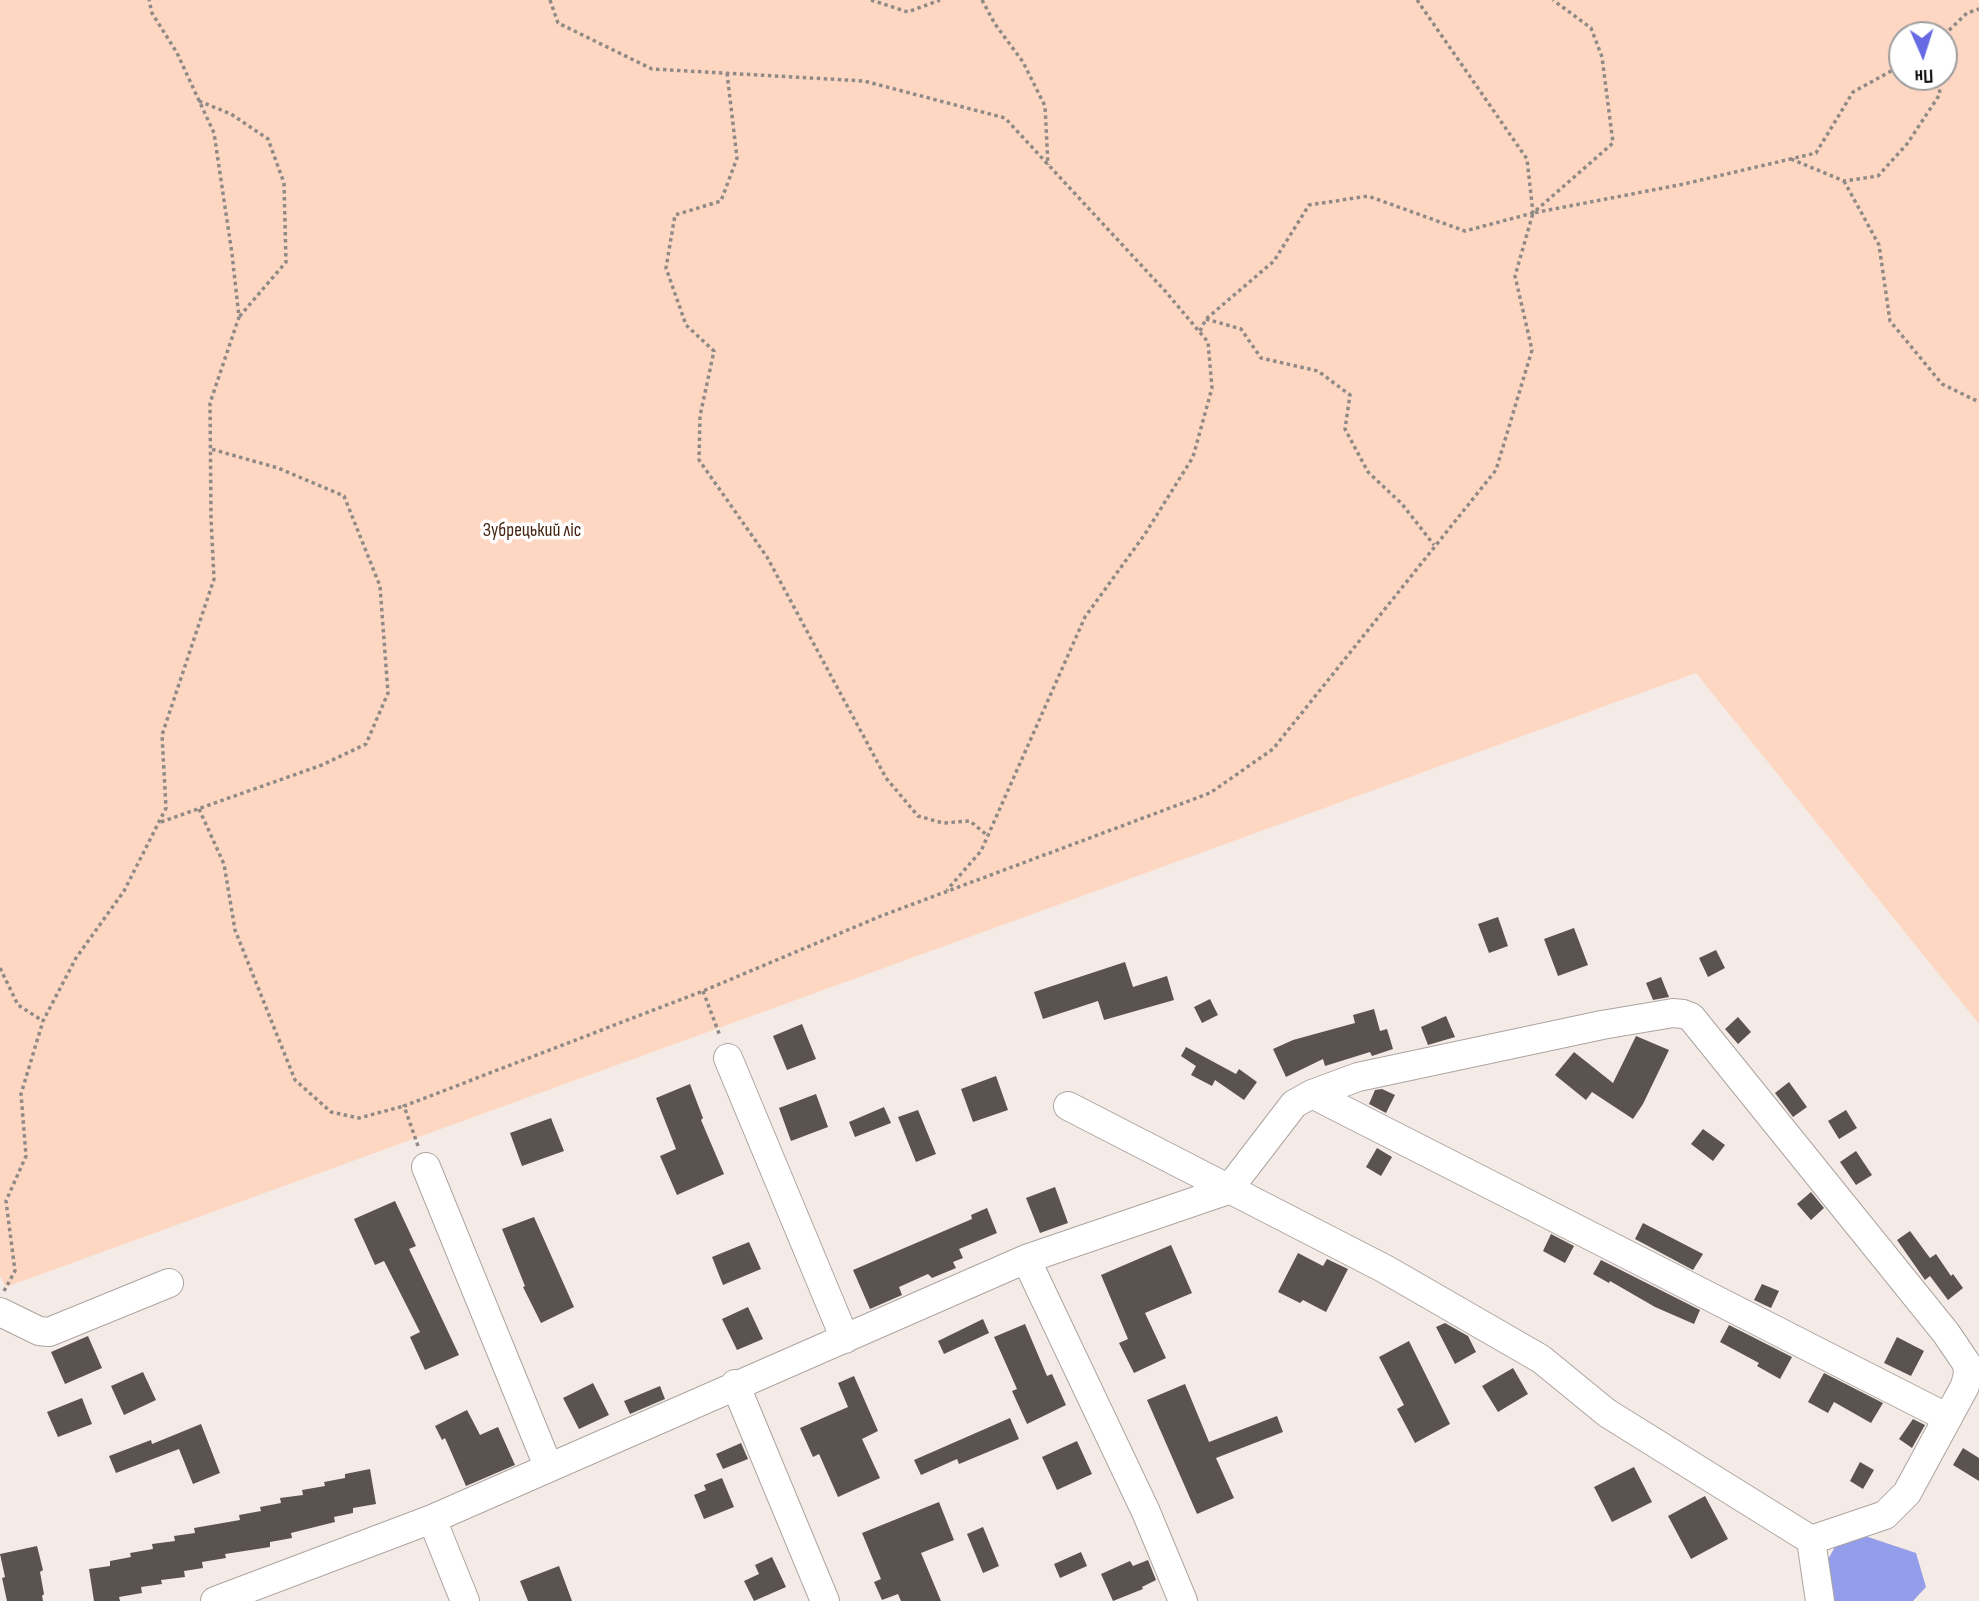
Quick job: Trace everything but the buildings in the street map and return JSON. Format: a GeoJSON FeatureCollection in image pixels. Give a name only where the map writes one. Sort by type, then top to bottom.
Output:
{"type":"FeatureCollection","features":[{"type":"Feature","properties":{"kind":"street"},"geometry":{"type":"LineString","coordinates":[[215,1601],[432,1519],[735,1384],[1026,1259],[1228,1190],[1294,1104],[1312,1094],[1358,1077],[1602,1025],[1673,1013],[1691,1017],[1946,1333],[1967,1364],[1965,1386],[1907,1493],[1885,1515],[1811,1540]]}},
{"type":"Feature","properties":{"kind":"street"},"geometry":{"type":"LineString","coordinates":[[728,1058],[845,1339]]}},
{"type":"Feature","properties":{"kind":"street"},"geometry":{"type":"LineString","coordinates":[[1312,1094],[1948,1418]]}},
{"type":"Feature","properties":{"kind":"street"},"geometry":{"type":"LineString","coordinates":[[1068,1105],[1385,1269],[1541,1359],[1607,1413],[1811,1540],[1821,1601]]}},
{"type":"Feature","properties":{"kind":"street"},"geometry":{"type":"LineString","coordinates":[[426,1167],[548,1466]]}},
{"type":"Feature","properties":{"kind":"street"},"geometry":{"type":"LineString","coordinates":[[1026,1259],[1146,1512],[1183,1601]]}},
{"type":"Feature","properties":{"kind":"street"},"geometry":{"type":"LineString","coordinates":[[1,1303],[38,1331],[49,1332],[169,1283]]}},
{"type":"Feature","properties":{"kind":"street"},"geometry":{"type":"LineString","coordinates":[[735,1384],[825,1601]]}},
{"type":"Feature","properties":{"kind":"street"},"geometry":{"type":"LineString","coordinates":[[432,1519],[465,1601]]}},
{"type":"Feature","properties":{"kind":"path"},"geometry":{"type":"LineString","coordinates":[[149,0],[152,13],[177,52],[214,133],[239,317]]}},
{"type":"Feature","properties":{"kind":"path"},"geometry":{"type":"LineString","coordinates":[[550,0],[558,23],[653,69],[864,81],[1005,118],[1166,292],[1208,342],[1212,388],[1193,457],[1145,534],[1085,617],[981,851],[946,892]]}},
{"type":"Feature","properties":{"kind":"path"},"geometry":{"type":"LineString","coordinates":[[871,0],[908,12],[940,0]]}},
{"type":"Feature","properties":{"kind":"path"},"geometry":{"type":"LineString","coordinates":[[982,0],[995,24],[1023,62],[1045,106],[1048,166]]}},
{"type":"Feature","properties":{"kind":"path"},"geometry":{"type":"LineString","coordinates":[[199,808],[224,864],[235,930],[295,1080],[331,1112],[359,1118],[404,1106],[703,991],[881,916],[1210,793],[1273,749],[1496,470],[1532,350],[1515,276],[1533,213],[1527,159],[1416,0]]}},
{"type":"Feature","properties":{"kind":"path"},"geometry":{"type":"LineString","coordinates":[[1533,213],[1613,143],[1601,57],[1591,29],[1553,0]]}},
{"type":"Feature","properties":{"kind":"path"},"geometry":{"type":"LineString","coordinates":[[1958,21],[1966,13],[1979,9]]}},
{"type":"Feature","properties":{"kind":"path"},"geometry":{"type":"LineString","coordinates":[[727,73],[737,158],[721,201],[675,215],[666,268],[687,325],[714,351],[700,416],[699,460],[767,557],[886,778],[918,816],[943,822],[970,821],[988,835]]}},
{"type":"Feature","properties":{"kind":"path"},"geometry":{"type":"LineString","coordinates":[[1199,332],[1206,319],[1274,261],[1309,205],[1368,196],[1465,232],[1533,213],[1684,184],[1816,153],[1853,92],[1888,73]]}},
{"type":"Feature","properties":{"kind":"path"},"geometry":{"type":"LineString","coordinates":[[1790,159],[1844,181],[1878,176],[1907,144],[1940,91]]}},
{"type":"Feature","properties":{"kind":"path"},"geometry":{"type":"LineString","coordinates":[[1,1303],[15,1271],[6,1201],[26,1156],[21,1094],[43,1021],[76,957],[124,891],[166,808],[162,735],[215,579],[210,403],[239,317],[286,262],[284,183],[268,139],[230,114],[198,100]]}},
{"type":"Feature","properties":{"kind":"path"},"geometry":{"type":"LineString","coordinates":[[1844,181],[1879,245],[1890,321],[1942,384],[1979,402]]}},
{"type":"Feature","properties":{"kind":"path"},"geometry":{"type":"LineString","coordinates":[[1206,319],[1241,329],[1261,359],[1318,372],[1350,395],[1345,429],[1368,472],[1402,504],[1434,545]]}},
{"type":"Feature","properties":{"kind":"path"},"geometry":{"type":"LineString","coordinates":[[159,823],[322,765],[366,744],[388,693],[380,586],[344,496],[278,467],[211,449]]}},
{"type":"Feature","properties":{"kind":"path"},"geometry":{"type":"LineString","coordinates":[[0,968],[19,1005],[43,1021]]}},
{"type":"Feature","properties":{"kind":"path"},"geometry":{"type":"LineString","coordinates":[[703,991],[728,1058]]}},
{"type":"Feature","properties":{"kind":"path"},"geometry":{"type":"LineString","coordinates":[[404,1106],[426,1167]]}},
{"type":"Feature","properties":{"kind":"green space","name":"Зубрецький ліс"},"geometry":{"type":"Polygon","coordinates":[[[0,0],[1979,0],[1979,1024],[1696,673],[6,1287],[0,1276],[0,0]]]}},
{"type":"Feature","properties":{"kind":"water"},"geometry":{"type":"Polygon","coordinates":[[[1859,1534],[1916,1553],[1926,1587],[1913,1601],[1830,1601],[1826,1563],[1836,1545],[1859,1534]]]}}]}
